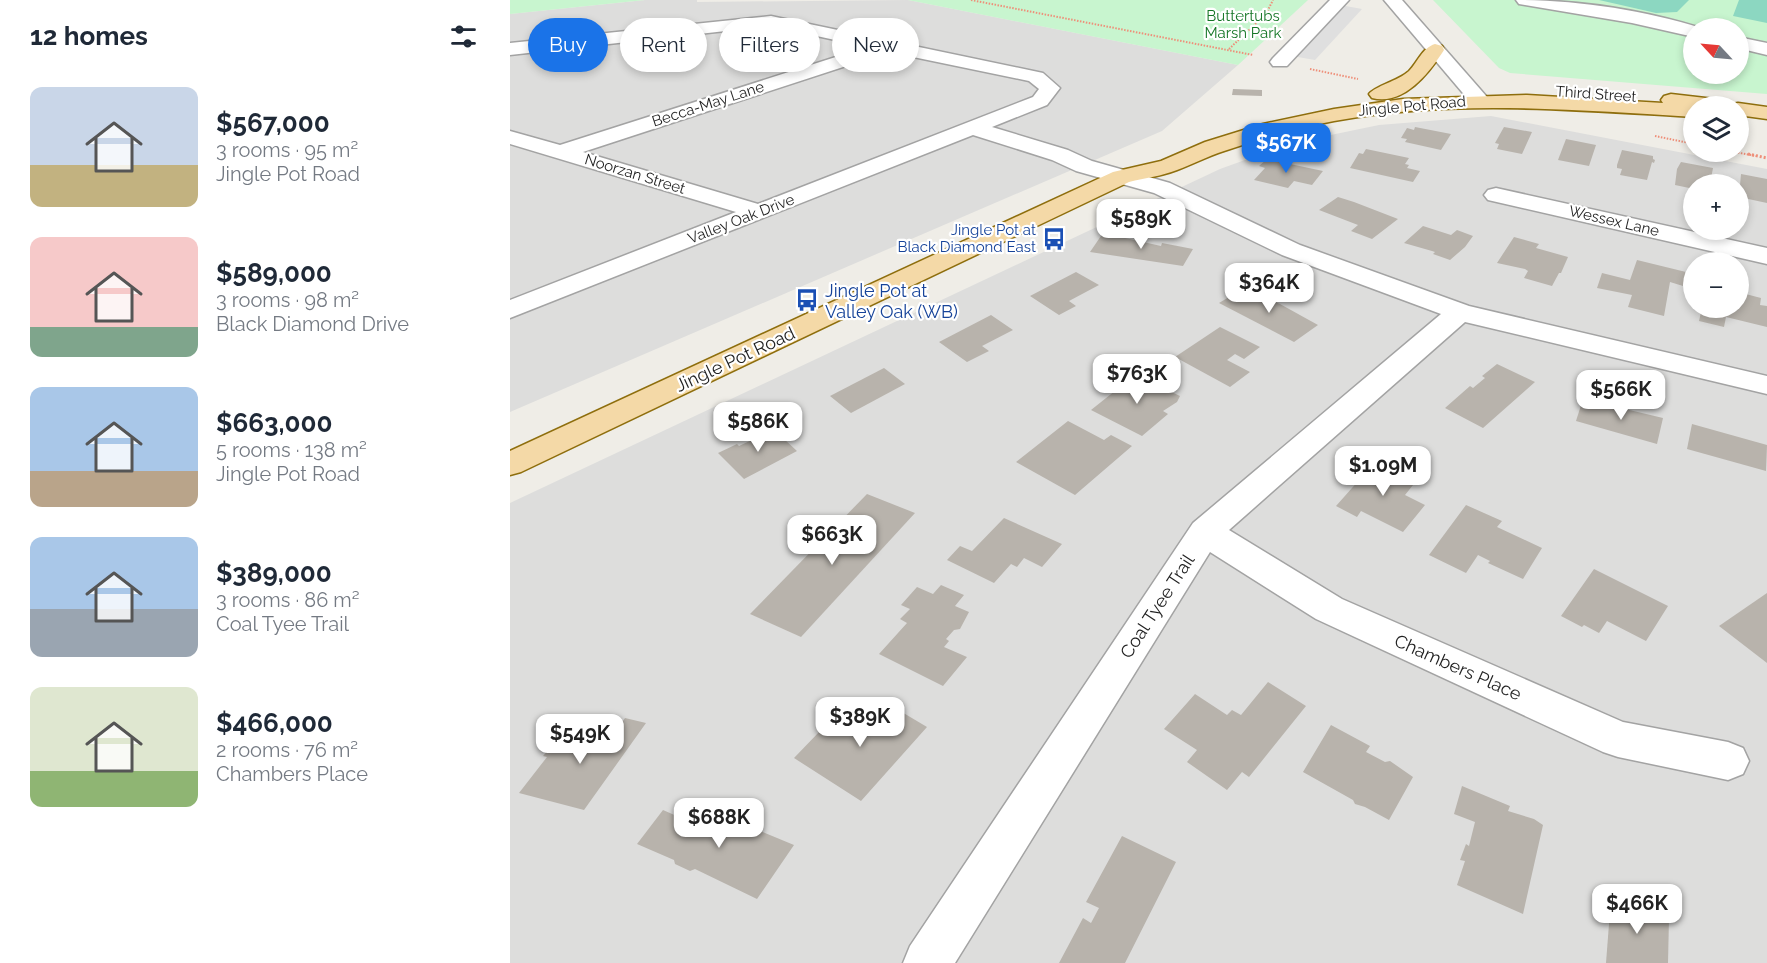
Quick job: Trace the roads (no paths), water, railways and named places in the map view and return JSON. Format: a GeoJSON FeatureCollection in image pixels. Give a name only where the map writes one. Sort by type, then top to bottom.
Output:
{"type":"FeatureCollection","features":[{"type":"Feature","properties":{"kind":"main road"},"geometry":{"type":"LineString","coordinates":[[1372,88],[1400,87],[1416,75],[1435,50]]}},
{"type":"Feature","properties":{"kind":"main road","name":"Jingle Pot Road"},"geometry":{"type":"LineString","coordinates":[[1121,177],[1145,155],[1213,129],[1372,88],[1474,94]]}},
{"type":"Feature","properties":{"kind":"main road","name":"Jingle Pot Road"},"geometry":{"type":"LineString","coordinates":[[510,464],[1121,177],[1168,166],[1240,138],[1312,119],[1474,94]]}},
{"type":"Feature","properties":{"kind":"main road","name":"Third Street"},"geometry":{"type":"LineString","coordinates":[[1474,94],[1609,94],[1683,102]]}},
{"type":"Feature","properties":{"kind":"main road","name":"Third Street"},"geometry":{"type":"LineString","coordinates":[[1474,94],[1683,110]]}},
{"type":"Feature","properties":{"kind":"street"},"geometry":{"type":"LineString","coordinates":[[1280,62],[1340,0]]}},
{"type":"Feature","properties":{"kind":"street","name":"Jingle Pot Road"},"geometry":{"type":"LineString","coordinates":[[1394,0],[1474,94]]}},
{"type":"Feature","properties":{"kind":"street"},"geometry":{"type":"LineString","coordinates":[[1526,0],[1632,18],[1683,30]]}},
{"type":"Feature","properties":{"kind":"street","name":"Valley Oak Drive"},"geometry":{"type":"LineString","coordinates":[[510,49],[760,21],[780,22],[832,33]]}},
{"type":"Feature","properties":{"kind":"street"},"geometry":{"type":"LineString","coordinates":[[1749,45],[1767,49]]}},
{"type":"Feature","properties":{"kind":"street","name":"Valley Oak Drive"},"geometry":{"type":"LineString","coordinates":[[510,310],[1040,101],[1050,88],[1036,77],[919,51]]}},
{"type":"Feature","properties":{"kind":"street","name":"Becca-May Lane"},"geometry":{"type":"LineString","coordinates":[[561,152],[832,64]]}},
{"type":"Feature","properties":{"kind":"street"},"geometry":{"type":"LineString","coordinates":[[972,128],[1060,155],[1084,166],[1162,188],[1291,250],[1460,312],[1767,385]]}},
{"type":"Feature","properties":{"kind":"street","name":"Noorzan Street"},"geometry":{"type":"LineString","coordinates":[[510,137],[760,212]]}},
{"type":"Feature","properties":{"kind":"street","name":"Wessex Lane"},"geometry":{"type":"LineString","coordinates":[[1496,195],[1767,255]]}},
{"type":"Feature","properties":{"kind":"street","name":"Coal Tyee Trail"},"geometry":{"type":"LineString","coordinates":[[927,963],[1205,532],[1460,312]]}},
{"type":"Feature","properties":{"kind":"street","name":"Chambers Place"},"geometry":{"type":"LineString","coordinates":[[1205,532],[1329,609],[1618,739],[1728,761]]}},
{"type":"Feature","properties":{"kind":"place","name":"Jingle Pot at Black Diamond East"},"geometry":{"type":"Point","coordinates":[1054,239]}},
{"type":"Feature","properties":{"kind":"place","name":"Jingle Pot at Valley Oak (WB)"},"geometry":{"type":"Point","coordinates":[807,300]}},
{"type":"Feature","properties":{"kind":"park label","name":"Buttertubs Marsh Park"},"geometry":{"type":"Point","coordinates":[1243,24]}}]}
